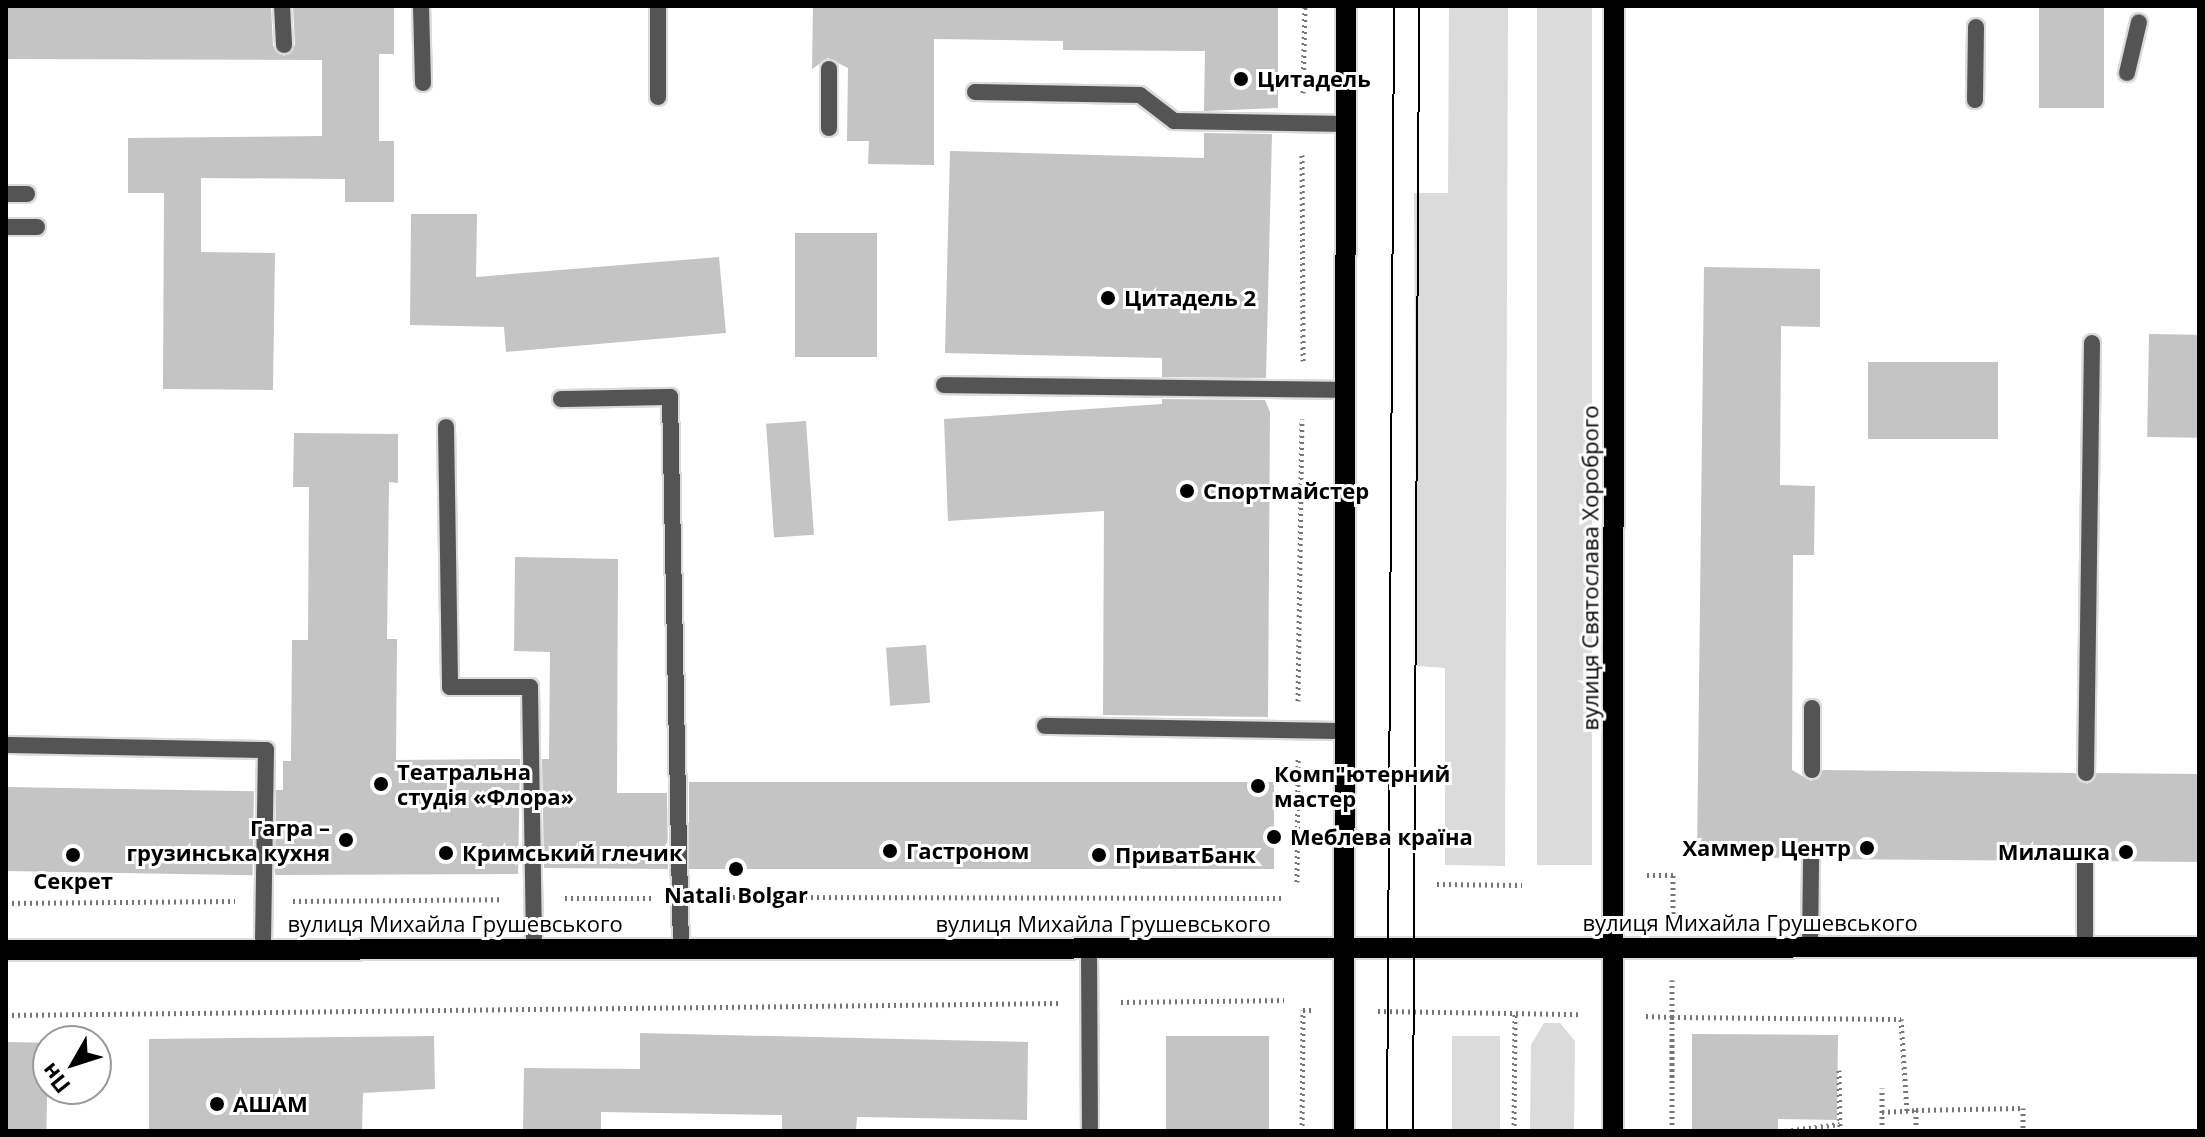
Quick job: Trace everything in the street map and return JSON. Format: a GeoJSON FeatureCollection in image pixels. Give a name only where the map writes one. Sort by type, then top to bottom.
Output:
{"type":"FeatureCollection","features":[{"type":"Feature","properties":{"kind":"main road"},"geometry":{"type":"LineString","coordinates":[[1344,1131],[1346,6]]}},
{"type":"Feature","properties":{"kind":"main road","name":"вулиця Святослава Хороброго"},"geometry":{"type":"LineString","coordinates":[[1613,1131],[1614,6]]}},
{"type":"Feature","properties":{"kind":"main road","name":"вулиця Михайла Грушевського"},"geometry":{"type":"LineString","coordinates":[[6,950],[2199,947]]}},
{"type":"Feature","properties":{"kind":"lane"},"geometry":{"type":"LineString","coordinates":[[282,6],[284,45]]}},
{"type":"Feature","properties":{"kind":"lane"},"geometry":{"type":"LineString","coordinates":[[421,6],[423,83]]}},
{"type":"Feature","properties":{"kind":"lane"},"geometry":{"type":"LineString","coordinates":[[658,6],[658,97]]}},
{"type":"Feature","properties":{"kind":"lane"},"geometry":{"type":"LineString","coordinates":[[2127,73],[2139,22]]}},
{"type":"Feature","properties":{"kind":"lane"},"geometry":{"type":"LineString","coordinates":[[1975,100],[1976,27]]}},
{"type":"Feature","properties":{"kind":"lane"},"geometry":{"type":"LineString","coordinates":[[829,69],[829,128]]}},
{"type":"Feature","properties":{"kind":"lane"},"geometry":{"type":"LineString","coordinates":[[975,92],[1140,95],[1174,121],[1345,124]]}},
{"type":"Feature","properties":{"kind":"lane"},"geometry":{"type":"LineString","coordinates":[[6,194],[27,194]]}},
{"type":"Feature","properties":{"kind":"lane"},"geometry":{"type":"LineString","coordinates":[[6,227],[37,227]]}},
{"type":"Feature","properties":{"kind":"lane"},"geometry":{"type":"LineString","coordinates":[[2086,773],[2092,343]]}},
{"type":"Feature","properties":{"kind":"lane"},"geometry":{"type":"LineString","coordinates":[[944,385],[1345,390]]}},
{"type":"Feature","properties":{"kind":"lane"},"geometry":{"type":"LineString","coordinates":[[561,399],[670,397],[681,948]]}},
{"type":"Feature","properties":{"kind":"lane"},"geometry":{"type":"LineString","coordinates":[[446,427],[450,687],[530,687],[534,949]]}},
{"type":"Feature","properties":{"kind":"lane"},"geometry":{"type":"LineString","coordinates":[[1812,708],[1812,770]]}},
{"type":"Feature","properties":{"kind":"lane"},"geometry":{"type":"LineString","coordinates":[[1045,726],[1343,731]]}},
{"type":"Feature","properties":{"kind":"lane"},"geometry":{"type":"LineString","coordinates":[[6,745],[266,750],[263,948]]}},
{"type":"Feature","properties":{"kind":"lane"},"geometry":{"type":"LineString","coordinates":[[1810,946],[1811,859]]}},
{"type":"Feature","properties":{"kind":"lane"},"geometry":{"type":"LineString","coordinates":[[2085,861],[2085,948]]}},
{"type":"Feature","properties":{"kind":"lane"},"geometry":{"type":"LineString","coordinates":[[1089,947],[1090,1131]]}},
{"type":"Feature","properties":{"kind":"path"},"geometry":{"type":"LineString","coordinates":[[1297,882],[1305,6]]}},
{"type":"Feature","properties":{"kind":"path"},"geometry":{"type":"LineString","coordinates":[[1652,875],[1673,875],[1673,901]]}},
{"type":"Feature","properties":{"kind":"path"},"geometry":{"type":"LineString","coordinates":[[1437,884],[1522,885]]}},
{"type":"Feature","properties":{"kind":"path"},"geometry":{"type":"LineString","coordinates":[[6,1015],[1284,1000]]}},
{"type":"Feature","properties":{"kind":"path"},"geometry":{"type":"LineString","coordinates":[[1302,1131],[1303,1010]]}},
{"type":"Feature","properties":{"kind":"path"},"geometry":{"type":"LineString","coordinates":[[1446,1012],[1613,1014]]}},
{"type":"Feature","properties":{"kind":"path"},"geometry":{"type":"LineString","coordinates":[[1514,1131],[1515,1013]]}},
{"type":"Feature","properties":{"kind":"path"},"geometry":{"type":"LineString","coordinates":[[1672,1131],[1672,1017],[1901,1019],[1907,1111]]}},
{"type":"Feature","properties":{"kind":"path"},"geometry":{"type":"LineString","coordinates":[[1785,1131],[1840,1127],[1839,1070]]}},
{"type":"Feature","properties":{"kind":"path"},"geometry":{"type":"LineString","coordinates":[[1882,1088],[1882,1131]]}},
{"type":"Feature","properties":{"kind":"path"},"geometry":{"type":"LineString","coordinates":[[1882,1112],[2023,1108],[2023,1131]]}},
{"type":"Feature","properties":{"kind":"path"},"geometry":{"type":"LineString","coordinates":[[1916,1110],[1916,1131]]}},
{"type":"Feature","properties":{"kind":"shaded area"},"geometry":{"type":"Polygon","coordinates":[[[1449,6],[1508,6],[1505,866],[1445,865],[1445,668],[1417,666],[1414,193],[1448,193],[1449,6]]]}},
{"type":"Feature","properties":{"kind":"shaded area"},"geometry":{"type":"Polygon","coordinates":[[[1537,6],[1592,6],[1592,865],[1537,865],[1537,6]]]}},
{"type":"Feature","properties":{"kind":"shaded area"},"geometry":{"type":"Polygon","coordinates":[[[1544,1023],[1560,1023],[1575,1041],[1574,1131],[1530,1131],[1531,1045],[1544,1023]]]}},
{"type":"Feature","properties":{"kind":"shaded area"},"geometry":{"type":"Polygon","coordinates":[[[1452,1036],[1500,1036],[1500,1131],[1452,1131],[1452,1036]]]}},
{"type":"Feature","properties":{"kind":"building"},"geometry":{"type":"Polygon","coordinates":[[[6,6],[271,6],[273,46],[284,56],[295,45],[293,6],[394,6],[394,54],[379,54],[379,141],[394,141],[394,202],[345,202],[345,179],[201,178],[201,252],[275,253],[273,390],[163,389],[164,193],[128,193],[128,138],[322,136],[322,60],[6,59],[6,6]]]}},
{"type":"Feature","properties":{"kind":"building"},"geometry":{"type":"Polygon","coordinates":[[[813,6],[1278,6],[1278,108],[1204,111],[1205,51],[1063,50],[1063,41],[934,39],[934,165],[868,164],[869,141],[847,141],[848,68],[828,58],[812,69],[813,6]]]}},
{"type":"Feature","properties":{"kind":"building"},"geometry":{"type":"Polygon","coordinates":[[[2039,6],[2104,6],[2104,108],[2039,108],[2039,6]]]}},
{"type":"Feature","properties":{"kind":"building","name":"Цитадель 2"},"geometry":{"type":"Polygon","coordinates":[[[1204,133],[1272,134],[1266,378],[1162,377],[1162,358],[945,353],[950,151],[1204,158],[1204,133]]]}},
{"type":"Feature","properties":{"kind":"building"},"geometry":{"type":"Polygon","coordinates":[[[411,214],[477,214],[476,277],[719,257],[726,333],[506,352],[504,327],[410,325],[411,214]]]}},
{"type":"Feature","properties":{"kind":"building"},"geometry":{"type":"Polygon","coordinates":[[[795,233],[877,233],[877,357],[795,357],[795,233]]]}},
{"type":"Feature","properties":{"kind":"building"},"geometry":{"type":"Polygon","coordinates":[[[1704,267],[1820,269],[1820,327],[1781,326],[1780,485],[1815,486],[1814,555],[1793,555],[1792,770],[1811,781],[1823,770],[2075,773],[2087,784],[2097,773],[2199,774],[2199,862],[2096,861],[2086,850],[2074,861],[1822,859],[1810,848],[1800,858],[1697,857],[1704,267]]]}},
{"type":"Feature","properties":{"kind":"building"},"geometry":{"type":"Polygon","coordinates":[[[2149,334],[2199,335],[2197,438],[2147,437],[2149,334]]]}},
{"type":"Feature","properties":{"kind":"building"},"geometry":{"type":"Polygon","coordinates":[[[1868,362],[1998,362],[1998,439],[1868,439],[1868,362]]]}},
{"type":"Feature","properties":{"kind":"building","name":"Спортмайстер"},"geometry":{"type":"Polygon","coordinates":[[[1162,399],[1265,400],[1270,412],[1268,717],[1103,715],[1104,511],[948,521],[944,419],[1162,404],[1162,399]]]}},
{"type":"Feature","properties":{"kind":"building"},"geometry":{"type":"Polygon","coordinates":[[[806,421],[814,535],[774,538],[766,424],[806,421]]]}},
{"type":"Feature","properties":{"kind":"building"},"geometry":{"type":"Polygon","coordinates":[[[294,433],[398,434],[398,483],[389,482],[387,639],[397,639],[396,760],[520,759],[518,874],[275,875],[276,790],[283,790],[283,761],[291,761],[292,640],[308,640],[309,487],[293,487],[294,433]]]}},
{"type":"Feature","properties":{"kind":"building"},"geometry":{"type":"Polygon","coordinates":[[[515,557],[618,559],[617,793],[667,793],[668,869],[544,868],[542,759],[549,759],[550,652],[514,651],[515,557]]]}},
{"type":"Feature","properties":{"kind":"building"},"geometry":{"type":"Polygon","coordinates":[[[926,645],[930,703],[890,706],[886,648],[926,645]]]}},
{"type":"Feature","properties":{"kind":"building"},"geometry":{"type":"Polygon","coordinates":[[[689,782],[1274,782],[1274,869],[689,869],[689,782]]]}},
{"type":"Feature","properties":{"kind":"building"},"geometry":{"type":"Polygon","coordinates":[[[6,787],[254,791],[252,875],[6,871],[6,787]]]}},
{"type":"Feature","properties":{"kind":"building"},"geometry":{"type":"Polygon","coordinates":[[[640,1033],[1028,1042],[1027,1120],[857,1117],[856,1131],[782,1131],[782,1115],[601,1112],[601,1131],[523,1131],[524,1068],[640,1069],[640,1033]]]}},
{"type":"Feature","properties":{"kind":"building"},"geometry":{"type":"Polygon","coordinates":[[[1692,1034],[1838,1035],[1837,1120],[1778,1119],[1778,1131],[1692,1131],[1692,1034]]]}},
{"type":"Feature","properties":{"kind":"building"},"geometry":{"type":"Polygon","coordinates":[[[434,1036],[435,1089],[363,1093],[362,1131],[149,1131],[149,1039],[434,1036]]]}},
{"type":"Feature","properties":{"kind":"building"},"geometry":{"type":"Polygon","coordinates":[[[1166,1036],[1269,1036],[1269,1131],[1166,1131],[1166,1036]]]}},
{"type":"Feature","properties":{"kind":"building"},"geometry":{"type":"Polygon","coordinates":[[[6,1042],[32,1042],[32,1105],[47,1105],[46,1131],[6,1131],[6,1042]]]}},
{"type":"Feature","properties":{"kind":"tram line"},"geometry":{"type":"LineString","coordinates":[[1387,1131],[1394,6]]}},
{"type":"Feature","properties":{"kind":"tram line"},"geometry":{"type":"LineString","coordinates":[[1413,1131],[1419,6]]}},
{"type":"Feature","properties":{"kind":"place","name":"Цитадель"},"geometry":{"type":"Point","coordinates":[1241,79]}},
{"type":"Feature","properties":{"kind":"place","name":"Цитадель 2"},"geometry":{"type":"Point","coordinates":[1108,298]}},
{"type":"Feature","properties":{"kind":"place","name":"Спортмайстер"},"geometry":{"type":"Point","coordinates":[1187,491]}},
{"type":"Feature","properties":{"kind":"place","name":"Театральна студія «Флора»"},"geometry":{"type":"Point","coordinates":[381,784]}},
{"type":"Feature","properties":{"kind":"place","name":"Комп\"ютерний мастер"},"geometry":{"type":"Point","coordinates":[1258,786]}},
{"type":"Feature","properties":{"kind":"place","name":"Меблева країна"},"geometry":{"type":"Point","coordinates":[1274,837]}},
{"type":"Feature","properties":{"kind":"place","name":"Гагра – грузинська кухня"},"geometry":{"type":"Point","coordinates":[346,840]}},
{"type":"Feature","properties":{"kind":"place","name":"Хаммер Центр"},"geometry":{"type":"Point","coordinates":[1867,848]}},
{"type":"Feature","properties":{"kind":"place","name":"Гастроном"},"geometry":{"type":"Point","coordinates":[890,851]}},
{"type":"Feature","properties":{"kind":"place","name":"Милашка"},"geometry":{"type":"Point","coordinates":[2126,852]}},
{"type":"Feature","properties":{"kind":"place","name":"Кримський глечик"},"geometry":{"type":"Point","coordinates":[446,853]}},
{"type":"Feature","properties":{"kind":"place","name":"Секрет"},"geometry":{"type":"Point","coordinates":[73,855]}},
{"type":"Feature","properties":{"kind":"place","name":"ПриватБанк"},"geometry":{"type":"Point","coordinates":[1099,855]}},
{"type":"Feature","properties":{"kind":"place","name":"Natali Bolgar"},"geometry":{"type":"Point","coordinates":[736,869]}},
{"type":"Feature","properties":{"kind":"place","name":"АШАМ"},"geometry":{"type":"Point","coordinates":[217,1104]}}]}
